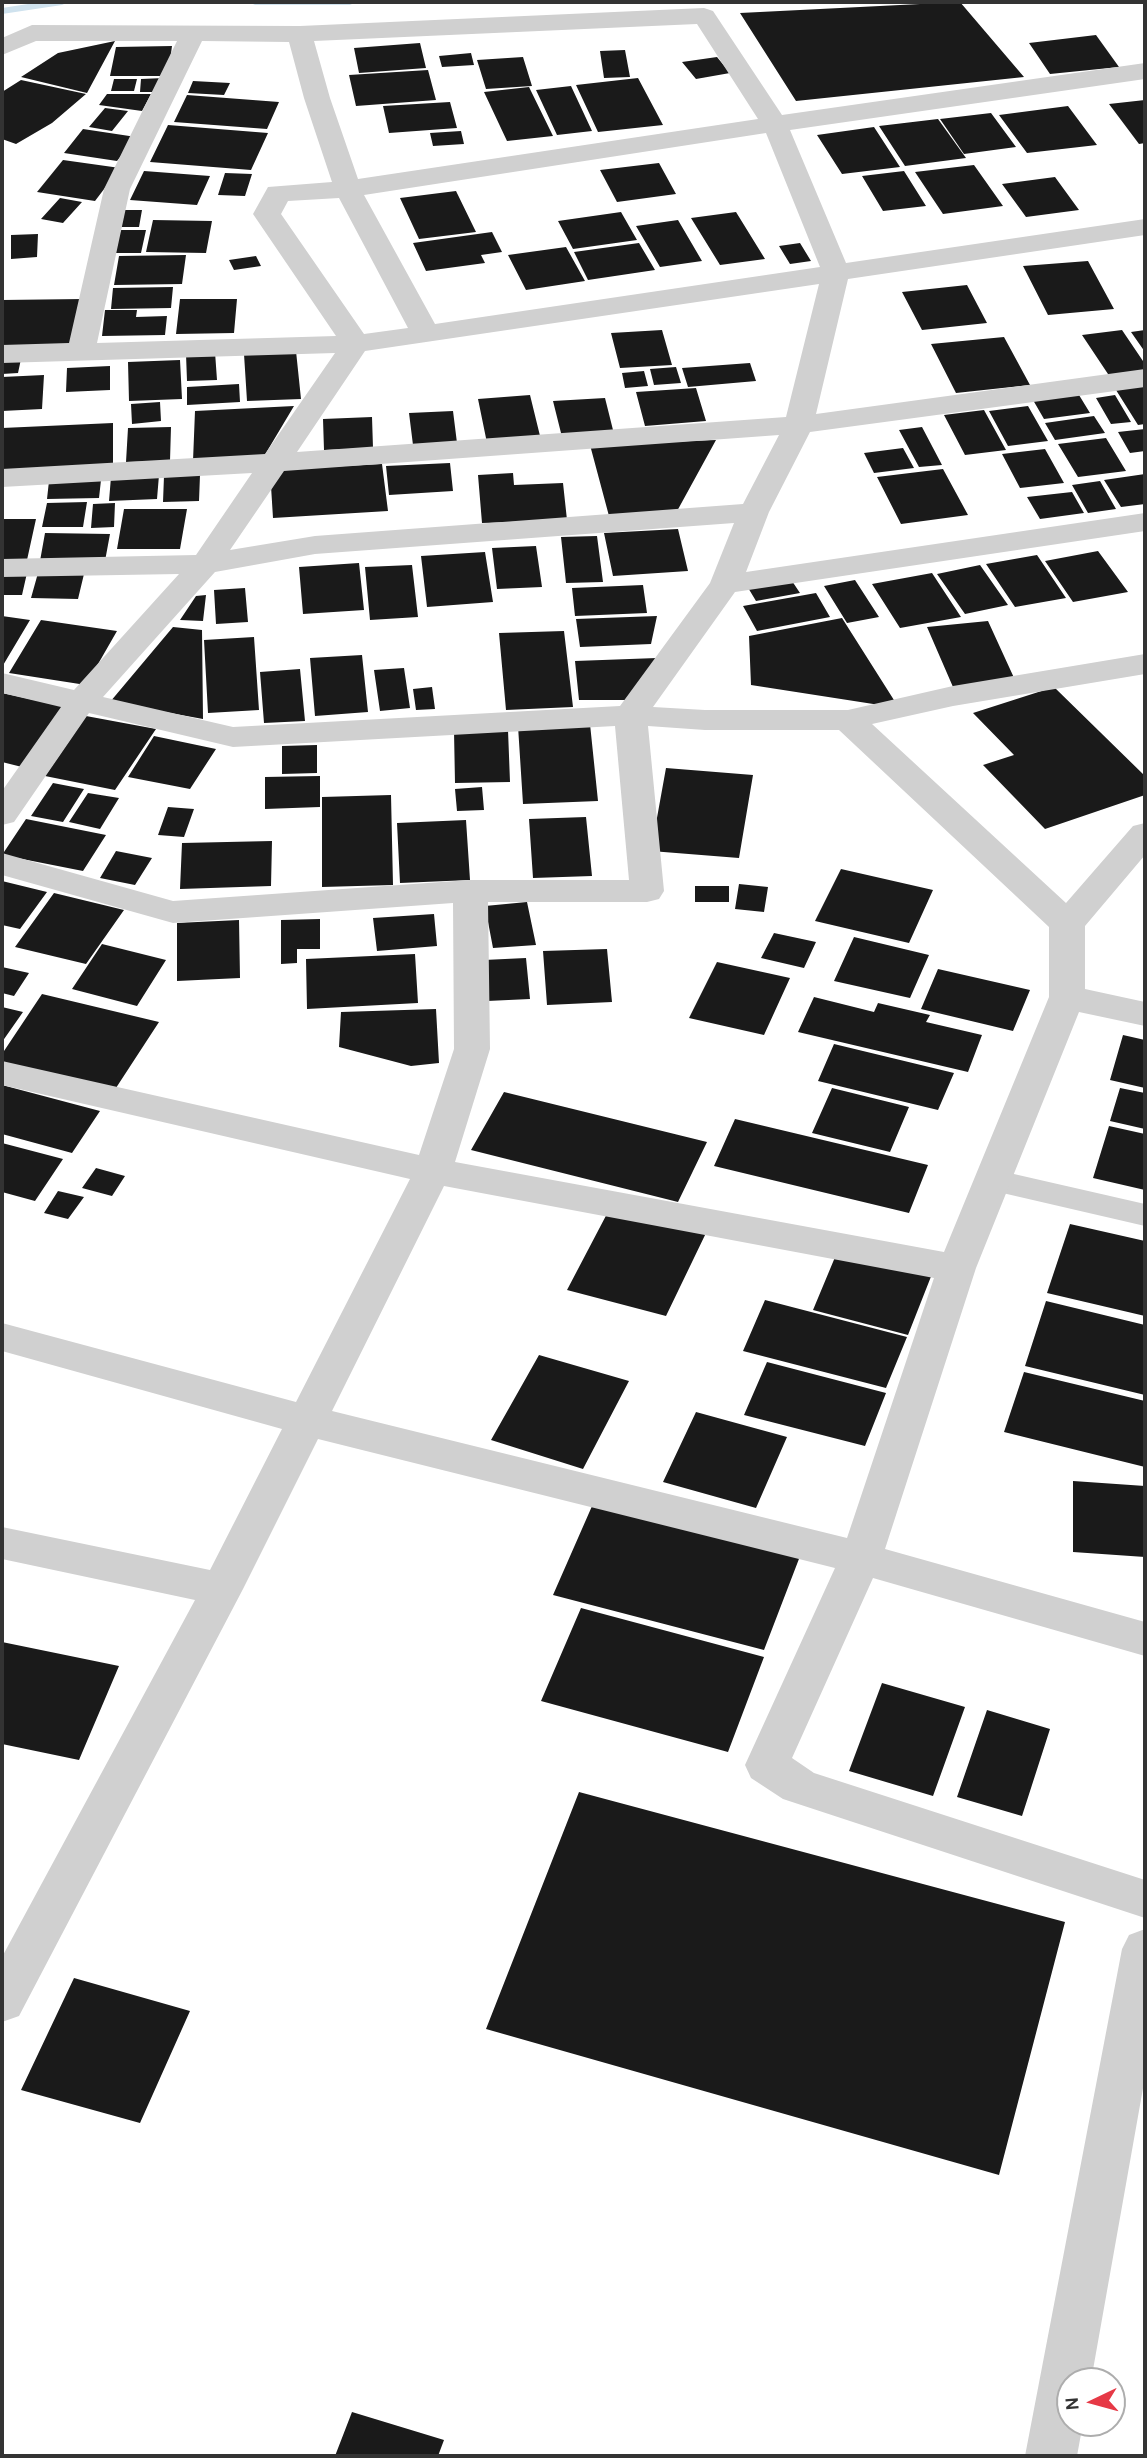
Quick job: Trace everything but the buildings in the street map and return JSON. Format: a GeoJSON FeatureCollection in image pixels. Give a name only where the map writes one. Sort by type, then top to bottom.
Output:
{"type":"FeatureCollection","features":[{"type":"Feature","properties":{"kind":"street"},"geometry":{"type":"LineString","coordinates":[[2,47],[32,33],[300,34],[704,16],[775,124],[836,272],[799,425],[754,512],[725,584],[630,715],[648,891],[470,891],[173,912],[2,864]]}},
{"type":"Feature","properties":{"kind":"street"},"geometry":{"type":"LineString","coordinates":[[81,352],[117,189],[194,32]]}},
{"type":"Feature","properties":{"kind":"street"},"geometry":{"type":"LineString","coordinates":[[300,34],[317,98],[348,189],[426,334]]}},
{"type":"Feature","properties":{"kind":"street"},"geometry":{"type":"LineString","coordinates":[[356,344],[267,214],[278,193],[348,189],[1145,71]]}},
{"type":"Feature","properties":{"kind":"street"},"geometry":{"type":"LineString","coordinates":[[2,354],[356,344],[1145,227]]}},
{"type":"Feature","properties":{"kind":"street"},"geometry":{"type":"LineString","coordinates":[[2,815],[80,703],[205,564],[356,344]]}},
{"type":"Feature","properties":{"kind":"street"},"geometry":{"type":"LineString","coordinates":[[2,478],[272,463],[799,425],[1145,378]]}},
{"type":"Feature","properties":{"kind":"street"},"geometry":{"type":"LineString","coordinates":[[2,568],[205,564],[315,545],[754,512]]}},
{"type":"Feature","properties":{"kind":"street"},"geometry":{"type":"LineString","coordinates":[[725,584],[1145,522]]}},
{"type":"Feature","properties":{"kind":"street"},"geometry":{"type":"LineString","coordinates":[[2,683],[233,737],[630,715],[705,720],[848,720],[953,696],[1145,664]]}},
{"type":"Feature","properties":{"kind":"street"},"geometry":{"type":"LineString","coordinates":[[848,720],[1067,925]]}},
{"type":"Feature","properties":{"kind":"street"},"geometry":{"type":"LineString","coordinates":[[1145,834],[1067,925],[1067,997],[957,1268],[861,1558],[768,1765],[799,1786],[1145,1899]]}},
{"type":"Feature","properties":{"kind":"street"},"geometry":{"type":"LineString","coordinates":[[2,2002],[222,1589],[433,1171],[472,1049],[470,891]]}},
{"type":"Feature","properties":{"kind":"street"},"geometry":{"type":"LineString","coordinates":[[1067,997],[1145,1014]]}},
{"type":"Feature","properties":{"kind":"street"},"geometry":{"type":"LineString","coordinates":[[2,1073],[433,1171],[957,1268]]}},
{"type":"Feature","properties":{"kind":"street"},"geometry":{"type":"LineString","coordinates":[[2,1337],[305,1420],[861,1558],[1145,1639]]}},
{"type":"Feature","properties":{"kind":"street"},"geometry":{"type":"LineString","coordinates":[[2,1542],[222,1589]]}},
{"type":"Feature","properties":{"kind":"street"},"geometry":{"type":"LineString","coordinates":[[1051,2456],[1145,1949]]}},
{"type":"Feature","properties":{"kind":"lane"},"geometry":{"type":"LineString","coordinates":[[992,1180],[1145,1215]]}},
{"type":"Feature","properties":{"kind":"waterway"},"geometry":{"type":"LineString","coordinates":[[2,11],[62,2]]}},
{"type":"Feature","properties":{"kind":"waterway"},"geometry":{"type":"LineString","coordinates":[[255,2],[350,2]]}}]}
